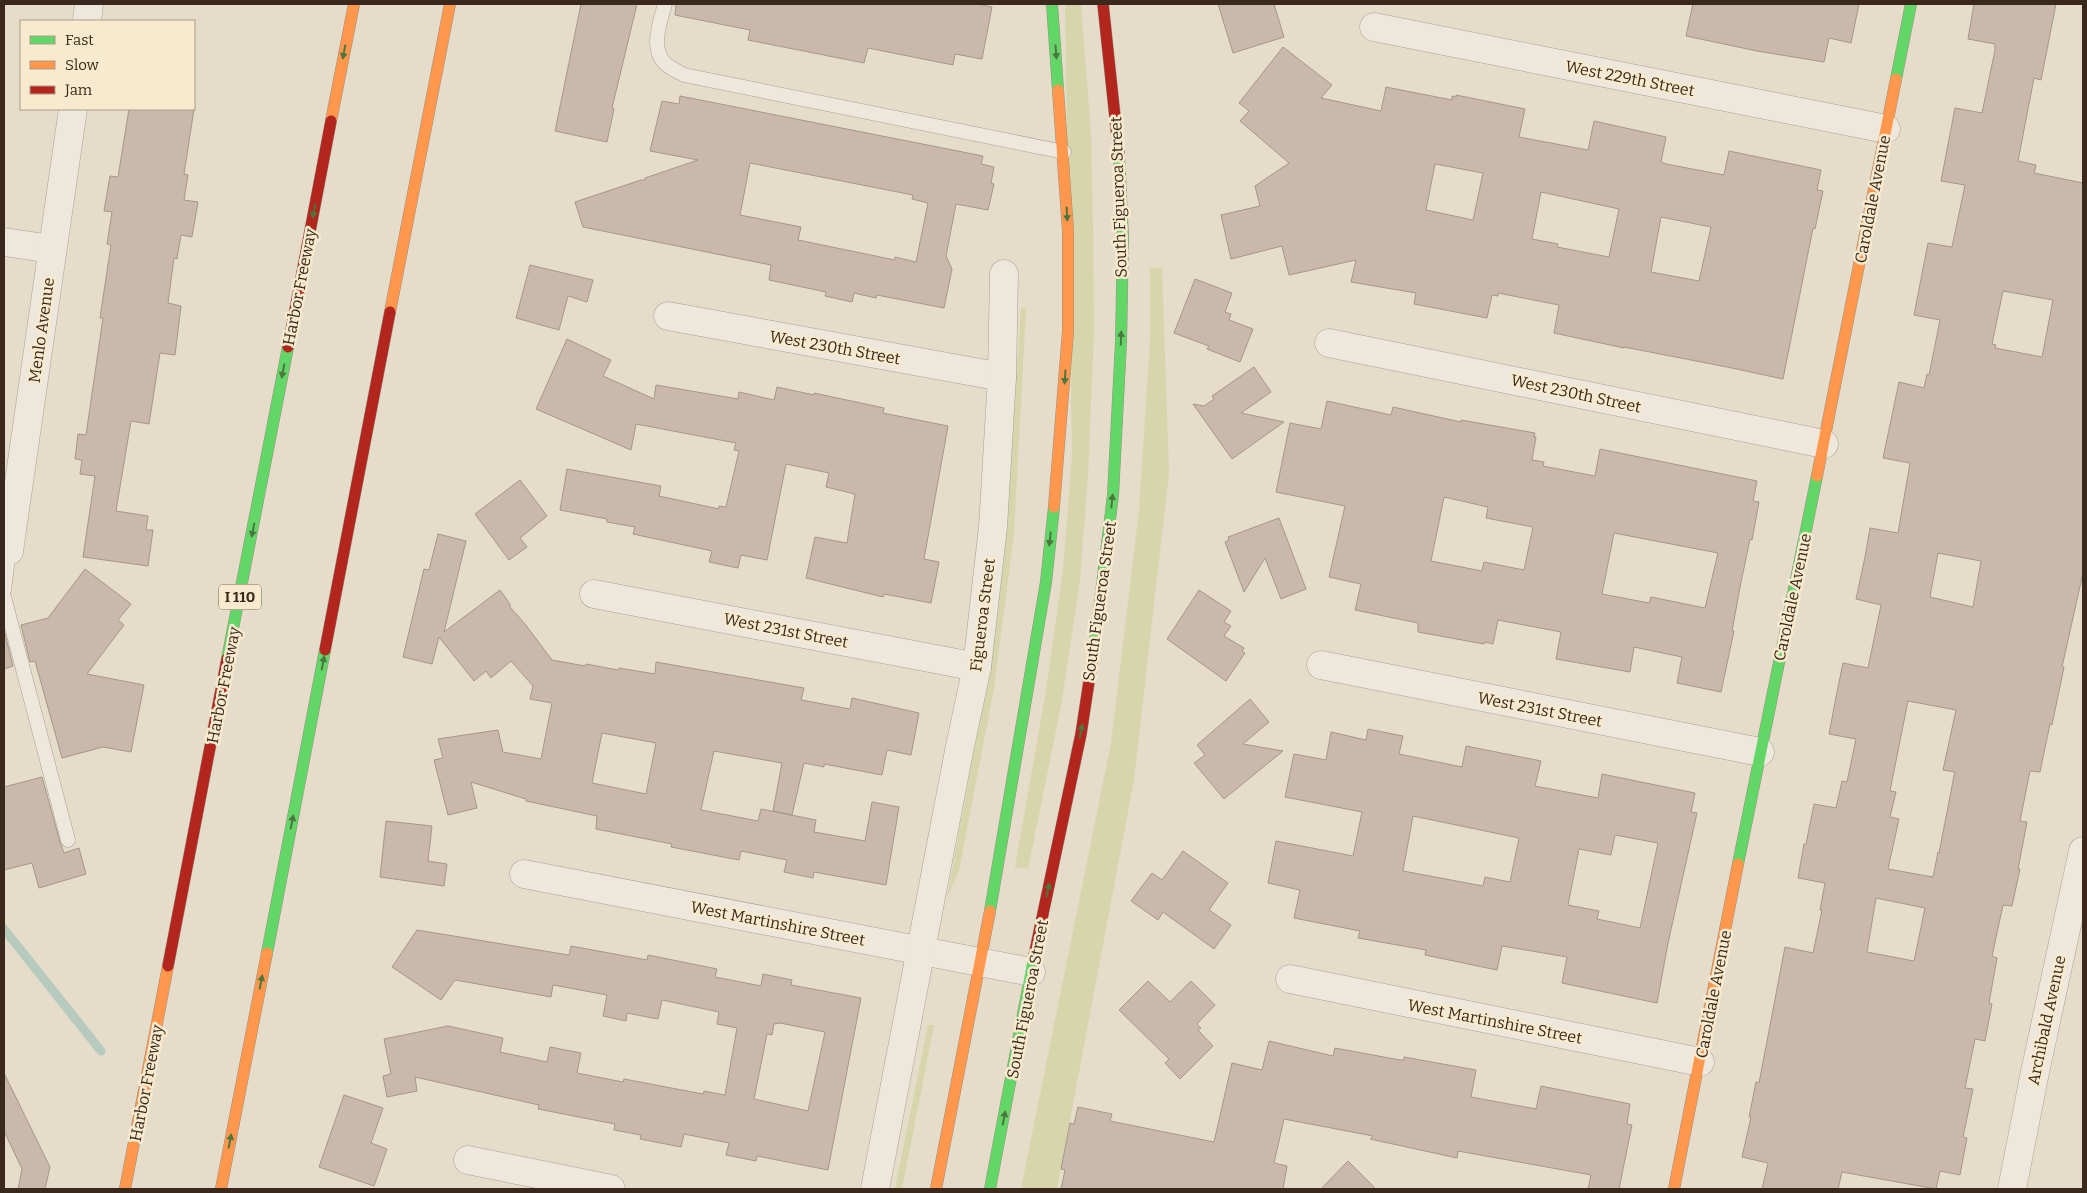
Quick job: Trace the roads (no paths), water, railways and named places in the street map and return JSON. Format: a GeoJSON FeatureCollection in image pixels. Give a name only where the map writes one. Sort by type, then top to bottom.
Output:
{"type":"FeatureCollection","features":[{"type":"Feature","properties":{"kind":"main road","name":"Harbor Freeway"},"geometry":{"type":"LineString","coordinates":[[125,1189],[354,4]]}},
{"type":"Feature","properties":{"kind":"main road"},"geometry":{"type":"LineString","coordinates":[[221,1189],[450,4]]}},
{"type":"Feature","properties":{"kind":"main road"},"geometry":{"type":"LineString","coordinates":[[936,1189],[980,962],[1046,582],[1059,462],[1068,331],[1068,231],[1064,152],[1052,4]]}},
{"type":"Feature","properties":{"kind":"main road","name":"South Figueroa Street"},"geometry":{"type":"LineString","coordinates":[[990,1189],[1081,734],[1102,592],[1113,495],[1121,342],[1122,238],[1118,143],[1103,4]]}},
{"type":"Feature","properties":{"kind":"main road","name":"Caroldale Avenue"},"geometry":{"type":"LineString","coordinates":[[1674,1189],[1911,4]]}},
{"type":"Feature","properties":{"kind":"street"},"geometry":{"type":"LineString","coordinates":[[87,20],[89,4]]}},
{"type":"Feature","properties":{"kind":"street","name":"West 229th Street"},"geometry":{"type":"LineString","coordinates":[[1374,27],[1886,129]]}},
{"type":"Feature","properties":{"kind":"street","name":"Menlo Avenue"},"geometry":{"type":"LineString","coordinates":[[9,551],[74,110]]}},
{"type":"Feature","properties":{"kind":"street"},"geometry":{"type":"LineString","coordinates":[[4,242],[52,249]]}},
{"type":"Feature","properties":{"kind":"street","name":"Figueroa Street"},"geometry":{"type":"LineString","coordinates":[[875,1189],[960,746],[977,667],[993,527],[1002,377],[1004,274]]}},
{"type":"Feature","properties":{"kind":"street","name":"West 230th Street"},"geometry":{"type":"LineString","coordinates":[[668,316],[1002,377]]}},
{"type":"Feature","properties":{"kind":"street","name":"West 230th Street"},"geometry":{"type":"LineString","coordinates":[[1329,343],[1824,444]]}},
{"type":"Feature","properties":{"kind":"street","name":"West 231st Street"},"geometry":{"type":"LineString","coordinates":[[594,594],[977,667]]}},
{"type":"Feature","properties":{"kind":"street","name":"West 231st Street"},"geometry":{"type":"LineString","coordinates":[[1321,665],[1760,752]]}},
{"type":"Feature","properties":{"kind":"street","name":"Archibald Avenue"},"geometry":{"type":"LineString","coordinates":[[2012,1189],[2034,1072],[2083,851]]}},
{"type":"Feature","properties":{"kind":"street","name":"West Martinshire Street"},"geometry":{"type":"LineString","coordinates":[[524,874],[1032,972]]}},
{"type":"Feature","properties":{"kind":"street","name":"West Martinshire Street"},"geometry":{"type":"LineString","coordinates":[[1290,979],[1700,1062]]}},
{"type":"Feature","properties":{"kind":"street"},"geometry":{"type":"LineString","coordinates":[[468,1160],[611,1189]]}},
{"type":"Feature","properties":{"kind":"lane"},"geometry":{"type":"LineString","coordinates":[[665,4],[657,36],[658,52],[665,65],[684,75],[1064,152]]}},
{"type":"Feature","properties":{"kind":"lane"},"geometry":{"type":"LineString","coordinates":[[4,590],[9,551]]}},
{"type":"Feature","properties":{"kind":"lane"},"geometry":{"type":"LineString","coordinates":[[4,597],[68,840]]}},
{"type":"Feature","properties":{"kind":"waterway"},"geometry":{"type":"LineString","coordinates":[[4,929],[101,1051]]}}]}
